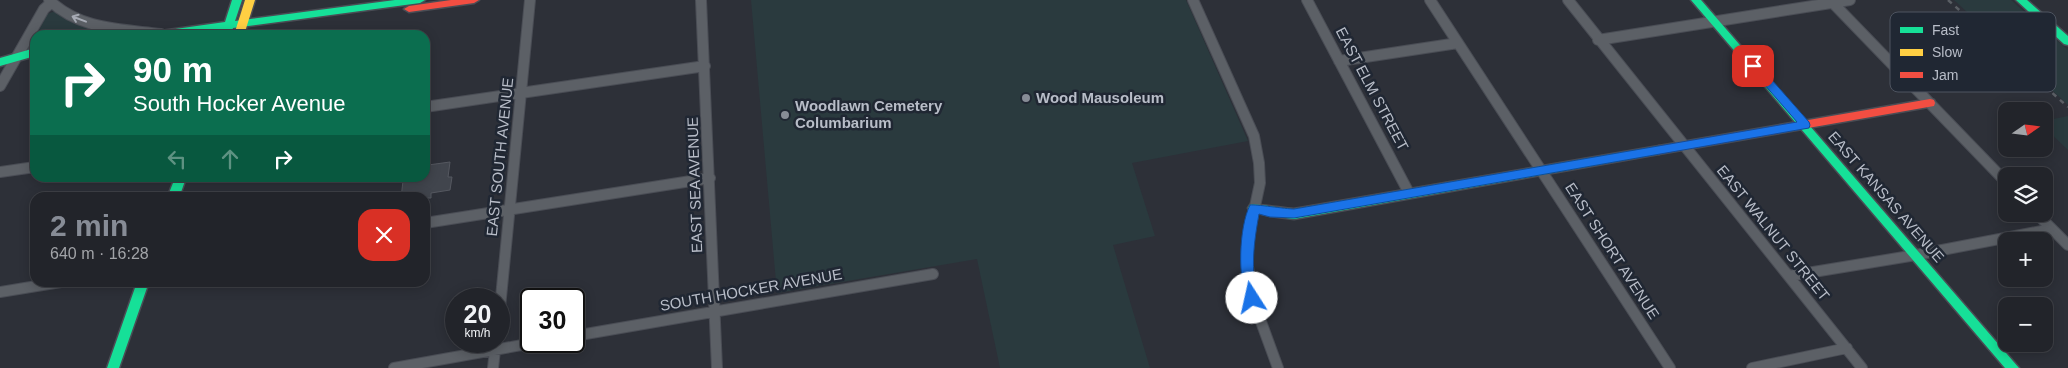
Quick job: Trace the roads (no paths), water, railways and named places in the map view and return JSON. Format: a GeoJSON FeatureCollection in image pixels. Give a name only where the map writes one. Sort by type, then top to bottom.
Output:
{"type":"FeatureCollection","features":[{"type":"Feature","properties":{"kind":"street"},"geometry":{"type":"LineString","coordinates":[[38,0],[73,17],[98,26],[128,30]]}},
{"type":"Feature","properties":{"kind":"street"},"geometry":{"type":"LineString","coordinates":[[227,30],[237,0]]}},
{"type":"Feature","properties":{"kind":"street"},"geometry":{"type":"LineString","coordinates":[[240,30],[250,0]]}},
{"type":"Feature","properties":{"kind":"street"},"geometry":{"type":"LineString","coordinates":[[240,30],[420,0]]}},
{"type":"Feature","properties":{"kind":"street"},"geometry":{"type":"LineString","coordinates":[[240,30],[474,0]]}},
{"type":"Feature","properties":{"kind":"street","name":"EAST SOUTH AVENUE"},"geometry":{"type":"LineString","coordinates":[[502,288],[530,0]]}},
{"type":"Feature","properties":{"kind":"street","name":"EAST SEA AVENUE"},"geometry":{"type":"LineString","coordinates":[[701,0],[717,368]]}},
{"type":"Feature","properties":{"kind":"street"},"geometry":{"type":"LineString","coordinates":[[1193,0],[1254,136],[1258,154],[1259,190],[1247,245],[1249,286],[1278,368]]}},
{"type":"Feature","properties":{"kind":"street","name":"EAST ELM STREET"},"geometry":{"type":"LineString","coordinates":[[1307,0],[1409,193]]}},
{"type":"Feature","properties":{"kind":"street","name":"EAST SHORT AVENUE"},"geometry":{"type":"LineString","coordinates":[[1430,0],[1670,368]]}},
{"type":"Feature","properties":{"kind":"street","name":"EAST WALNUT STREET"},"geometry":{"type":"LineString","coordinates":[[1568,0],[1598,40],[1862,368]]}},
{"type":"Feature","properties":{"kind":"street","name":"EAST KANSAS AVENUE"},"geometry":{"type":"LineString","coordinates":[[1696,0],[2013,368]]}},
{"type":"Feature","properties":{"kind":"street"},"geometry":{"type":"LineString","coordinates":[[1598,40],[1832,1],[1850,0]]}},
{"type":"Feature","properties":{"kind":"street"},"geometry":{"type":"LineString","coordinates":[[2020,0],[2034,12]]}},
{"type":"Feature","properties":{"kind":"street"},"geometry":{"type":"LineString","coordinates":[[1832,1],[1890,61]]}},
{"type":"Feature","properties":{"kind":"street"},"geometry":{"type":"LineString","coordinates":[[32,30],[48,4]]}},
{"type":"Feature","properties":{"kind":"street"},"geometry":{"type":"LineString","coordinates":[[2056,31],[2067,40]]}},
{"type":"Feature","properties":{"kind":"street"},"geometry":{"type":"LineString","coordinates":[[0,86],[30,34]]}},
{"type":"Feature","properties":{"kind":"street"},"geometry":{"type":"LineString","coordinates":[[1340,61],[1458,43]]}},
{"type":"Feature","properties":{"kind":"street"},"geometry":{"type":"LineString","coordinates":[[0,62],[14,60],[30,53]]}},
{"type":"Feature","properties":{"kind":"street"},"geometry":{"type":"LineString","coordinates":[[14,60],[20,63],[30,61]]}},
{"type":"Feature","properties":{"kind":"street"},"geometry":{"type":"LineString","coordinates":[[430,106],[705,66]]}},
{"type":"Feature","properties":{"kind":"street"},"geometry":{"type":"LineString","coordinates":[[1919,92],[1998,174]]}},
{"type":"Feature","properties":{"kind":"street"},"geometry":{"type":"LineString","coordinates":[[1254,208],[1270,212],[1294,214],[1930,103]]}},
{"type":"Feature","properties":{"kind":"street"},"geometry":{"type":"LineString","coordinates":[[0,172],[30,168]]}},
{"type":"Feature","properties":{"kind":"street"},"geometry":{"type":"LineString","coordinates":[[430,222],[710,178]]}},
{"type":"Feature","properties":{"kind":"street"},"geometry":{"type":"LineString","coordinates":[[2045,222],[2068,245]]}},
{"type":"Feature","properties":{"kind":"street"},"geometry":{"type":"LineString","coordinates":[[1789,276],[1916,255],[2052,229]]}},
{"type":"Feature","properties":{"kind":"street","name":"SOUTH HOCKER AVENUE"},"geometry":{"type":"LineString","coordinates":[[585,334],[933,274]]}},
{"type":"Feature","properties":{"kind":"street"},"geometry":{"type":"LineString","coordinates":[[0,292],[30,287]]}},
{"type":"Feature","properties":{"kind":"street"},"geometry":{"type":"LineString","coordinates":[[113,368],[141,287]]}},
{"type":"Feature","properties":{"kind":"street"},"geometry":{"type":"LineString","coordinates":[[1752,368],[1847,348]]}},
{"type":"Feature","properties":{"kind":"street"},"geometry":{"type":"LineString","coordinates":[[394,368],[464,353]]}},
{"type":"Feature","properties":{"kind":"street"},"geometry":{"type":"LineString","coordinates":[[493,368],[495,353]]}},
{"type":"Feature","properties":{"kind":"railway"},"geometry":{"type":"LineString","coordinates":[[1948,0],[1961,12]]}},
{"type":"Feature","properties":{"kind":"railway"},"geometry":{"type":"LineString","coordinates":[[2051,92],[2068,107]]}},
{"type":"Feature","properties":{"kind":"place","name":"Wood Mausoleum"},"geometry":{"type":"Point","coordinates":[1026,98]}},
{"type":"Feature","properties":{"kind":"place","name":"Woodlawn Cemetery Columbarium"},"geometry":{"type":"Point","coordinates":[785,115]}}]}
